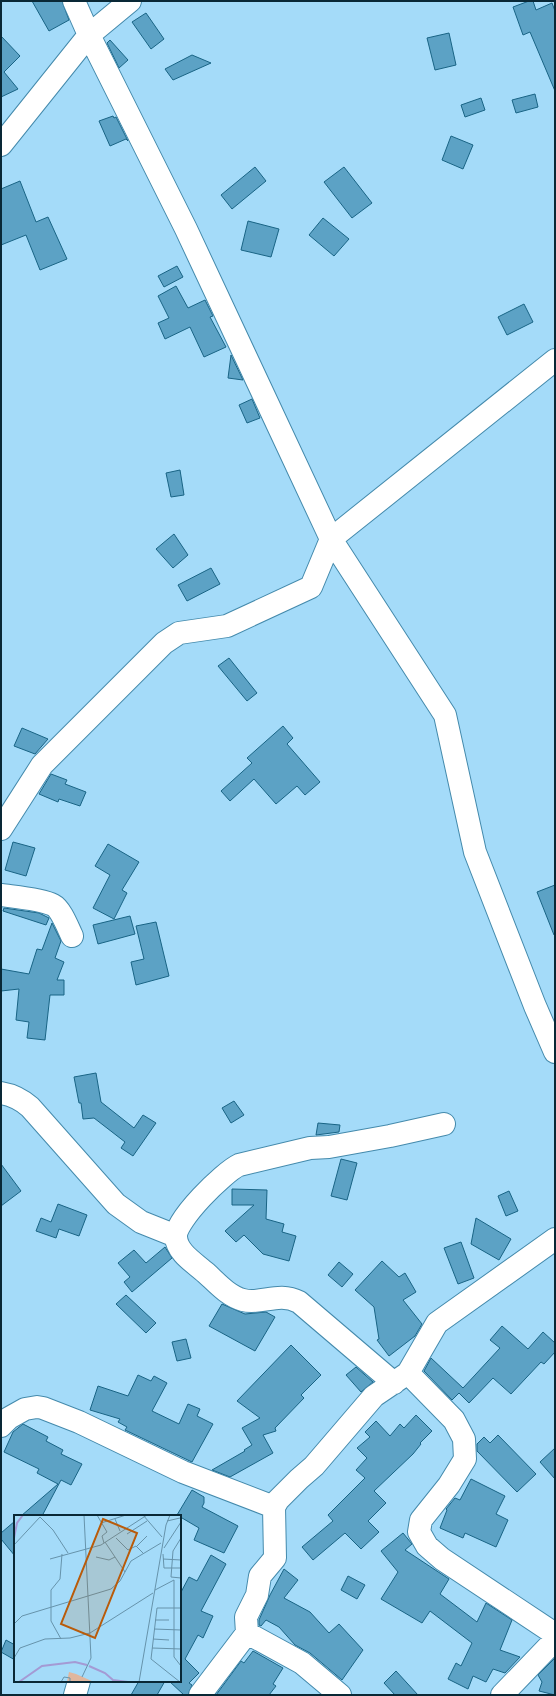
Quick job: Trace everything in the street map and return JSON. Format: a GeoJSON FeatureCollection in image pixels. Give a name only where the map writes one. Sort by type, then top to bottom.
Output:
{"type":"FeatureCollection","features":[{"type":"Feature","properties":{"kind":"street"},"geometry":{"type":"LineString","coordinates":[[74,1],[89,35],[186,229],[332,539],[445,714],[475,852],[535,1006],[555,1052]]}},
{"type":"Feature","properties":{"kind":"street"},"geometry":{"type":"LineString","coordinates":[[1,145],[89,35],[130,1]]}},
{"type":"Feature","properties":{"kind":"street"},"geometry":{"type":"LineString","coordinates":[[1,829],[42,765],[164,643],[179,633],[227,626],[311,587],[332,539],[555,360]]}},
{"type":"Feature","properties":{"kind":"street"},"geometry":{"type":"LineString","coordinates":[[1,895],[34,900],[54,905],[63,917],[72,936]]}},
{"type":"Feature","properties":{"kind":"street"},"geometry":{"type":"LineString","coordinates":[[1,1093],[21,1099],[30,1107],[116,1204],[141,1222],[176,1236]]}},
{"type":"Feature","properties":{"kind":"street"},"geometry":{"type":"LineString","coordinates":[[444,1124],[329,1147],[310,1148],[239,1165],[218,1181],[183,1218],[176,1236],[184,1254],[231,1295],[243,1300],[252,1301],[276,1297],[290,1298],[299,1302],[401,1378],[454,1420],[464,1439],[466,1449],[465,1459],[449,1486],[421,1520],[419,1532],[427,1546],[442,1559],[555,1634]]}},
{"type":"Feature","properties":{"kind":"street"},"geometry":{"type":"LineString","coordinates":[[200,1695],[247,1633],[246,1617],[257,1595],[260,1576],[275,1558],[274,1507],[299,1479],[314,1466],[374,1396],[401,1378],[437,1323],[555,1239]]}},
{"type":"Feature","properties":{"kind":"street"},"geometry":{"type":"LineString","coordinates":[[1,1426],[9,1418],[25,1409],[37,1407],[43,1408],[79,1422],[183,1472],[274,1507]]}},
{"type":"Feature","properties":{"kind":"street"},"geometry":{"type":"LineString","coordinates":[[247,1633],[302,1663],[340,1695]]}},
{"type":"Feature","properties":{"kind":"street"},"geometry":{"type":"LineString","coordinates":[[502,1695],[555,1640]]}},
{"type":"Feature","properties":{"kind":"street"},"geometry":{"type":"LineString","coordinates":[[75,1695],[79,1682]]}},
{"type":"Feature","properties":{"kind":"building"},"geometry":{"type":"Polygon","coordinates":[[[32,1],[62,1],[69,20],[49,31],[32,1]]]}},
{"type":"Feature","properties":{"kind":"building"},"geometry":{"type":"Polygon","coordinates":[[[533,1],[536,10],[552,3],[555,11],[555,91],[530,32],[523,35],[513,7],[533,1]]]}},
{"type":"Feature","properties":{"kind":"building"},"geometry":{"type":"Polygon","coordinates":[[[146,13],[164,39],[151,49],[132,22],[146,13]]]}},
{"type":"Feature","properties":{"kind":"building"},"geometry":{"type":"Polygon","coordinates":[[[449,33],[456,65],[435,70],[427,38],[449,33]]]}},
{"type":"Feature","properties":{"kind":"building"},"geometry":{"type":"Polygon","coordinates":[[[1,36],[20,56],[4,72],[18,89],[1,97],[1,36]]]}},
{"type":"Feature","properties":{"kind":"building"},"geometry":{"type":"Polygon","coordinates":[[[110,40],[128,60],[119,68],[107,43],[110,40]]]}},
{"type":"Feature","properties":{"kind":"building"},"geometry":{"type":"Polygon","coordinates":[[[192,55],[211,63],[173,80],[165,69],[192,55]]]}},
{"type":"Feature","properties":{"kind":"building"},"geometry":{"type":"Polygon","coordinates":[[[535,94],[538,107],[516,113],[512,100],[535,94]]]}},
{"type":"Feature","properties":{"kind":"building"},"geometry":{"type":"Polygon","coordinates":[[[481,98],[485,110],[465,117],[461,105],[481,98]]]}},
{"type":"Feature","properties":{"kind":"building"},"geometry":{"type":"Polygon","coordinates":[[[113,116],[114,118],[116,117],[128,141],[126,139],[110,146],[99,121],[113,116]]]}},
{"type":"Feature","properties":{"kind":"building"},"geometry":{"type":"Polygon","coordinates":[[[451,136],[473,145],[463,169],[442,160],[451,136]]]}},
{"type":"Feature","properties":{"kind":"building"},"geometry":{"type":"Polygon","coordinates":[[[255,167],[266,181],[232,209],[221,195],[255,167]]]}},
{"type":"Feature","properties":{"kind":"building"},"geometry":{"type":"Polygon","coordinates":[[[344,167],[372,203],[352,218],[324,182],[344,167]]]}},
{"type":"Feature","properties":{"kind":"building"},"geometry":{"type":"Polygon","coordinates":[[[20,181],[36,222],[48,217],[67,259],[40,270],[26,235],[1,245],[1,189],[20,181]]]}},
{"type":"Feature","properties":{"kind":"building"},"geometry":{"type":"Polygon","coordinates":[[[323,218],[349,239],[334,256],[309,235],[323,218]]]}},
{"type":"Feature","properties":{"kind":"building"},"geometry":{"type":"Polygon","coordinates":[[[248,221],[279,229],[271,257],[241,250],[248,221]]]}},
{"type":"Feature","properties":{"kind":"building"},"geometry":{"type":"Polygon","coordinates":[[[177,266],[183,277],[164,287],[158,276],[177,266]]]}},
{"type":"Feature","properties":{"kind":"building"},"geometry":{"type":"Polygon","coordinates":[[[176,286],[188,308],[205,300],[213,316],[210,317],[226,347],[204,357],[190,327],[165,339],[158,323],[169,318],[158,296],[176,286]]]}},
{"type":"Feature","properties":{"kind":"building"},"geometry":{"type":"Polygon","coordinates":[[[524,304],[533,322],[507,335],[498,317],[524,304]]]}},
{"type":"Feature","properties":{"kind":"building"},"geometry":{"type":"Polygon","coordinates":[[[231,355],[243,380],[228,378],[231,355]]]}},
{"type":"Feature","properties":{"kind":"building"},"geometry":{"type":"Polygon","coordinates":[[[252,399],[260,418],[247,423],[239,405],[252,399]]]}},
{"type":"Feature","properties":{"kind":"building"},"geometry":{"type":"Polygon","coordinates":[[[180,470],[184,495],[171,497],[166,473],[180,470]]]}},
{"type":"Feature","properties":{"kind":"building"},"geometry":{"type":"Polygon","coordinates":[[[174,534],[188,555],[173,568],[156,549],[174,534]]]}},
{"type":"Feature","properties":{"kind":"building"},"geometry":{"type":"Polygon","coordinates":[[[211,568],[220,584],[187,601],[178,585],[211,568]]]}},
{"type":"Feature","properties":{"kind":"building"},"geometry":{"type":"Polygon","coordinates":[[[229,658],[257,693],[247,701],[218,666],[229,658]]]}},
{"type":"Feature","properties":{"kind":"building"},"geometry":{"type":"Polygon","coordinates":[[[283,726],[293,738],[287,744],[320,782],[305,795],[297,786],[276,804],[254,779],[230,801],[221,791],[252,763],[247,758],[283,726]]]}},
{"type":"Feature","properties":{"kind":"building"},"geometry":{"type":"Polygon","coordinates":[[[22,728],[48,739],[35,754],[14,746],[22,728]]]}},
{"type":"Feature","properties":{"kind":"building"},"geometry":{"type":"Polygon","coordinates":[[[51,774],[67,780],[65,784],[86,792],[80,806],[59,799],[58,802],[39,794],[51,774]]]}},
{"type":"Feature","properties":{"kind":"building"},"geometry":{"type":"Polygon","coordinates":[[[13,842],[35,848],[26,876],[5,870],[13,842]]]}},
{"type":"Feature","properties":{"kind":"building"},"geometry":{"type":"Polygon","coordinates":[[[108,844],[139,862],[122,890],[127,893],[114,919],[93,908],[110,875],[95,866],[108,844]]]}},
{"type":"Feature","properties":{"kind":"building"},"geometry":{"type":"Polygon","coordinates":[[[555,885],[555,935],[554,935],[537,892],[555,885]]]}},
{"type":"Feature","properties":{"kind":"building"},"geometry":{"type":"Polygon","coordinates":[[[4,908],[39,913],[49,918],[46,925],[3,911],[4,908]]]}},
{"type":"Feature","properties":{"kind":"building"},"geometry":{"type":"Polygon","coordinates":[[[130,916],[135,934],[98,944],[93,925],[130,916]]]}},
{"type":"Feature","properties":{"kind":"building"},"geometry":{"type":"Polygon","coordinates":[[[156,922],[169,976],[136,985],[131,962],[144,959],[136,926],[156,922]]]}},
{"type":"Feature","properties":{"kind":"building"},"geometry":{"type":"Polygon","coordinates":[[[52,923],[61,941],[55,958],[64,962],[57,980],[64,980],[64,995],[50,995],[45,1040],[27,1038],[29,1022],[16,1020],[19,989],[1,991],[1,969],[29,974],[37,949],[42,950],[52,923]]]}},
{"type":"Feature","properties":{"kind":"building"},"geometry":{"type":"Polygon","coordinates":[[[96,1073],[101,1102],[134,1128],[143,1115],[156,1123],[133,1156],[121,1148],[125,1142],[94,1118],[83,1119],[81,1103],[79,1103],[74,1077],[96,1073]]]}},
{"type":"Feature","properties":{"kind":"building"},"geometry":{"type":"Polygon","coordinates":[[[234,1101],[244,1115],[231,1123],[222,1108],[234,1101]]]}},
{"type":"Feature","properties":{"kind":"building"},"geometry":{"type":"Polygon","coordinates":[[[318,1123],[340,1125],[339,1132],[316,1135],[318,1123]]]}},
{"type":"Feature","properties":{"kind":"building"},"geometry":{"type":"Polygon","coordinates":[[[341,1159],[357,1163],[347,1200],[331,1196],[341,1159]]]}},
{"type":"Feature","properties":{"kind":"building"},"geometry":{"type":"Polygon","coordinates":[[[1,1164],[21,1191],[1,1206],[1,1164]]]}},
{"type":"Feature","properties":{"kind":"building"},"geometry":{"type":"Polygon","coordinates":[[[232,1189],[267,1190],[266,1219],[284,1224],[282,1232],[296,1236],[289,1261],[263,1254],[244,1235],[236,1242],[225,1231],[254,1205],[232,1205],[232,1189]]]}},
{"type":"Feature","properties":{"kind":"building"},"geometry":{"type":"Polygon","coordinates":[[[509,1191],[518,1211],[506,1216],[498,1196],[509,1191]]]}},
{"type":"Feature","properties":{"kind":"building"},"geometry":{"type":"Polygon","coordinates":[[[58,1204],[87,1215],[79,1236],[59,1229],[56,1238],[36,1231],[41,1218],[51,1222],[58,1204]]]}},
{"type":"Feature","properties":{"kind":"building"},"geometry":{"type":"Polygon","coordinates":[[[476,1218],[511,1239],[499,1260],[471,1244],[476,1218]]]}},
{"type":"Feature","properties":{"kind":"building"},"geometry":{"type":"Polygon","coordinates":[[[461,1242],[474,1278],[458,1284],[444,1248],[461,1242]]]}},
{"type":"Feature","properties":{"kind":"building"},"geometry":{"type":"Polygon","coordinates":[[[165,1247],[172,1258],[132,1292],[124,1282],[130,1277],[118,1263],[134,1250],[146,1263],[165,1247]]]}},
{"type":"Feature","properties":{"kind":"building"},"geometry":{"type":"Polygon","coordinates":[[[382,1261],[399,1277],[405,1273],[416,1292],[403,1300],[422,1324],[415,1336],[389,1356],[377,1340],[379,1339],[374,1307],[355,1290],[382,1261]]]}},
{"type":"Feature","properties":{"kind":"building"},"geometry":{"type":"Polygon","coordinates":[[[339,1262],[353,1274],[342,1287],[328,1275],[339,1262]]]}},
{"type":"Feature","properties":{"kind":"building"},"geometry":{"type":"Polygon","coordinates":[[[126,1295],[156,1323],[146,1333],[116,1304],[126,1295]]]}},
{"type":"Feature","properties":{"kind":"building"},"geometry":{"type":"Polygon","coordinates":[[[222,1304],[245,1314],[266,1312],[275,1317],[255,1351],[209,1326],[222,1304]]]}},
{"type":"Feature","properties":{"kind":"building"},"geometry":{"type":"Polygon","coordinates":[[[502,1326],[528,1349],[543,1332],[555,1343],[555,1352],[544,1364],[541,1362],[511,1394],[493,1378],[469,1403],[459,1393],[452,1400],[424,1371],[431,1358],[463,1388],[500,1348],[490,1340],[502,1326]]]}},
{"type":"Feature","properties":{"kind":"building"},"geometry":{"type":"Polygon","coordinates":[[[186,1339],[191,1358],[177,1361],[172,1342],[186,1339]]]}},
{"type":"Feature","properties":{"kind":"building"},"geometry":{"type":"Polygon","coordinates":[[[291,1345],[321,1375],[301,1395],[304,1398],[275,1428],[276,1431],[263,1435],[273,1453],[230,1477],[212,1470],[245,1451],[244,1450],[252,1445],[242,1428],[260,1418],[237,1401],[291,1345]]]}},
{"type":"Feature","properties":{"kind":"building"},"geometry":{"type":"Polygon","coordinates":[[[356,1367],[373,1382],[361,1392],[346,1375],[356,1367]]]}},
{"type":"Feature","properties":{"kind":"building"},"geometry":{"type":"Polygon","coordinates":[[[138,1375],[151,1381],[154,1376],[167,1383],[152,1411],[179,1424],[188,1404],[200,1409],[197,1416],[213,1424],[192,1462],[125,1430],[127,1427],[118,1422],[120,1419],[90,1410],[98,1386],[128,1396],[138,1375]]]}},
{"type":"Feature","properties":{"kind":"building"},"geometry":{"type":"Polygon","coordinates":[[[416,1415],[432,1431],[420,1443],[421,1444],[413,1454],[374,1491],[386,1503],[368,1521],[379,1532],[361,1549],[345,1533],[313,1560],[302,1547],[333,1521],[328,1515],[365,1478],[356,1470],[367,1458],[357,1448],[370,1437],[365,1432],[376,1421],[390,1436],[400,1424],[404,1428],[416,1415]]]}},
{"type":"Feature","properties":{"kind":"building"},"geometry":{"type":"Polygon","coordinates":[[[23,1424],[48,1437],[46,1441],[63,1450],[61,1454],[82,1464],[71,1485],[61,1480],[43,1515],[22,1515],[58,1484],[37,1473],[39,1469],[4,1452],[13,1432],[23,1424]]]}},
{"type":"Feature","properties":{"kind":"building"},"geometry":{"type":"Polygon","coordinates":[[[498,1435],[536,1474],[517,1492],[477,1451],[477,1444],[484,1437],[490,1443],[498,1435]]]}},
{"type":"Feature","properties":{"kind":"building"},"geometry":{"type":"Polygon","coordinates":[[[555,1448],[555,1479],[540,1462],[555,1448]]]}},
{"type":"Feature","properties":{"kind":"building"},"geometry":{"type":"Polygon","coordinates":[[[471,1479],[505,1496],[496,1514],[508,1520],[496,1547],[465,1533],[463,1538],[440,1528],[447,1510],[446,1509],[455,1498],[460,1500],[471,1479]]]}},
{"type":"Feature","properties":{"kind":"building"},"geometry":{"type":"Polygon","coordinates":[[[192,1490],[204,1497],[202,1507],[238,1526],[224,1553],[194,1540],[199,1528],[181,1517],[181,1515],[177,1515],[192,1490]]]}},
{"type":"Feature","properties":{"kind":"building"},"geometry":{"type":"Polygon","coordinates":[[[14,1522],[14,1555],[1,1539],[1,1533],[14,1522]]]}},
{"type":"Feature","properties":{"kind":"building"},"geometry":{"type":"Polygon","coordinates":[[[403,1533],[412,1544],[405,1550],[449,1579],[440,1594],[477,1622],[486,1603],[512,1620],[500,1650],[520,1657],[505,1673],[493,1669],[486,1682],[473,1676],[468,1689],[448,1679],[456,1663],[461,1666],[472,1643],[430,1611],[422,1623],[381,1599],[398,1572],[381,1551],[403,1533]]]}},
{"type":"Feature","properties":{"kind":"building"},"geometry":{"type":"Polygon","coordinates":[[[211,1555],[226,1564],[201,1611],[213,1616],[203,1638],[198,1635],[185,1659],[199,1673],[189,1683],[192,1685],[188,1695],[184,1695],[170,1682],[181,1682],[181,1592],[189,1577],[197,1581],[211,1555]]]}},
{"type":"Feature","properties":{"kind":"building"},"geometry":{"type":"Polygon","coordinates":[[[284,1569],[298,1580],[284,1598],[310,1612],[329,1633],[339,1624],[363,1650],[342,1680],[310,1653],[295,1645],[279,1627],[266,1620],[261,1626],[259,1625],[259,1620],[270,1595],[284,1569]]]}},
{"type":"Feature","properties":{"kind":"building"},"geometry":{"type":"Polygon","coordinates":[[[348,1576],[365,1585],[357,1599],[341,1590],[348,1576]]]}},
{"type":"Feature","properties":{"kind":"building"},"geometry":{"type":"Polygon","coordinates":[[[6,1640],[14,1644],[14,1659],[1,1652],[6,1640]]]}},
{"type":"Feature","properties":{"kind":"building"},"geometry":{"type":"Polygon","coordinates":[[[253,1651],[283,1668],[273,1684],[276,1686],[269,1695],[216,1695],[241,1661],[244,1663],[253,1651]]]}},
{"type":"Feature","properties":{"kind":"building"},"geometry":{"type":"Polygon","coordinates":[[[555,1658],[555,1695],[539,1691],[542,1682],[538,1675],[555,1658]]]}},
{"type":"Feature","properties":{"kind":"building"},"geometry":{"type":"Polygon","coordinates":[[[396,1671],[418,1695],[395,1695],[384,1683],[396,1671]]]}},
{"type":"Feature","properties":{"kind":"building"},"geometry":{"type":"Polygon","coordinates":[[[138,1682],[164,1682],[157,1695],[131,1695],[138,1682]]]}}]}
